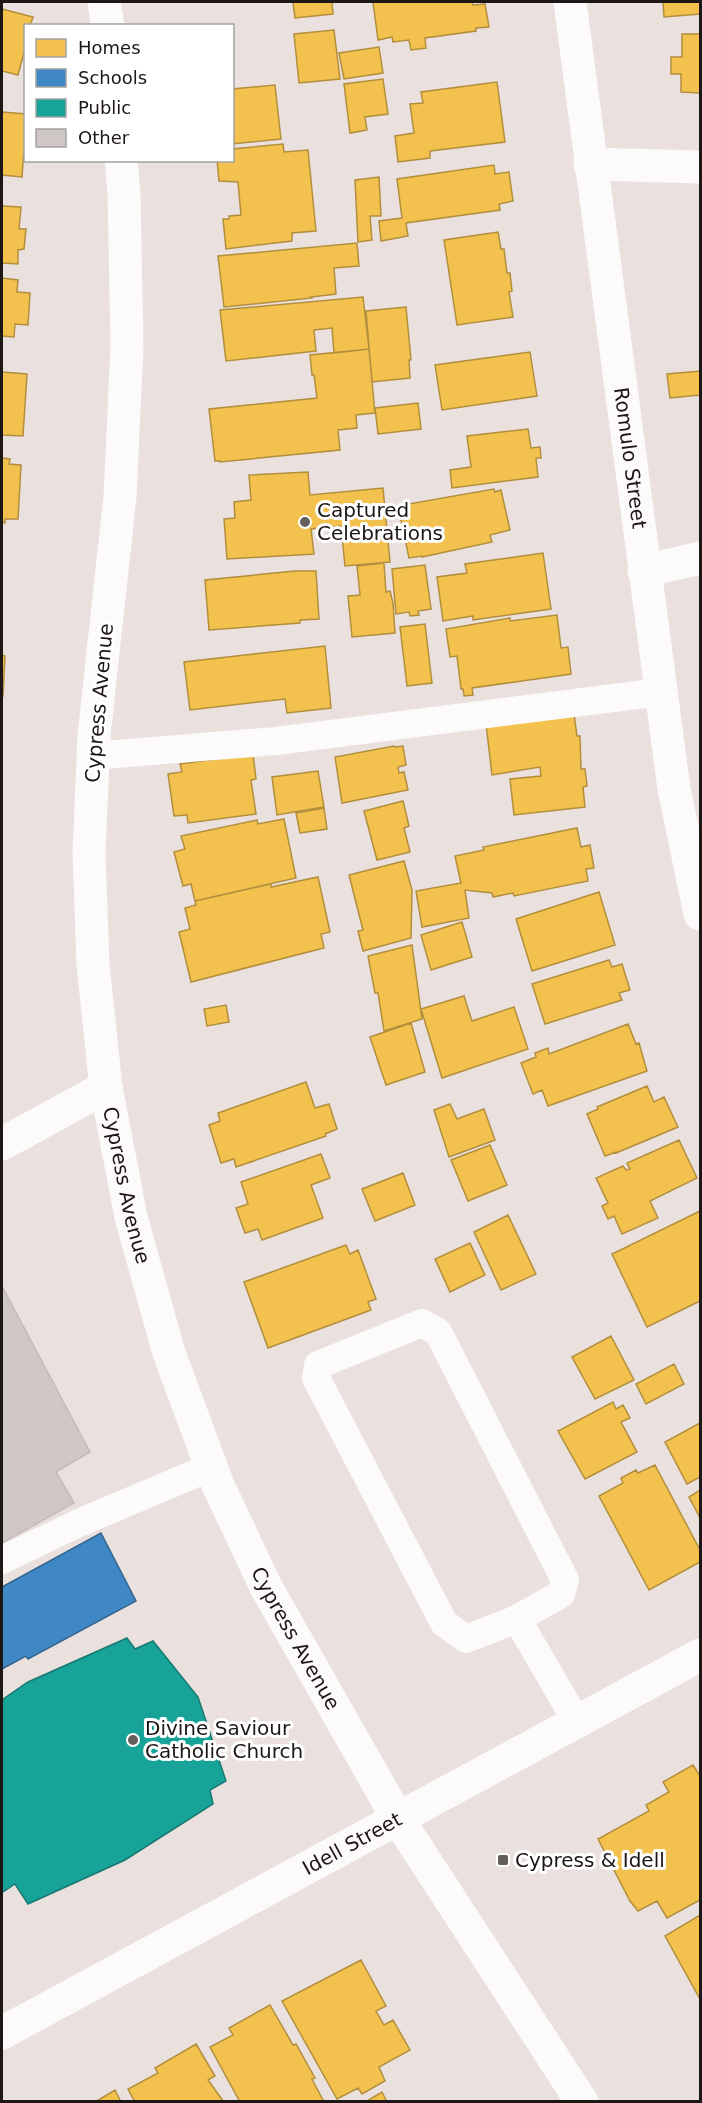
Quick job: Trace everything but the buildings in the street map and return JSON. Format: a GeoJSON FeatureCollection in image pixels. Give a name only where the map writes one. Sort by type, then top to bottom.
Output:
{"type":"FeatureCollection","features":[{"type":"Feature","properties":{"kind":"street"},"geometry":{"type":"LineString","coordinates":[[104,2],[108,24]]}},
{"type":"Feature","properties":{"kind":"street","name":"Romulo Street"},"geometry":{"type":"LineString","coordinates":[[570,2],[674,789],[700,914]]}},
{"type":"Feature","properties":{"kind":"street","name":"Cypress Avenue"},"geometry":{"type":"LineString","coordinates":[[121,162],[124,193],[127,346],[120,497],[92,756],[89,853],[93,965],[106,1087],[131,1217],[169,1353],[211,1467],[266,1587],[398,1819],[582,2102]]}},
{"type":"Feature","properties":{"kind":"street"},"geometry":{"type":"LineString","coordinates":[[590,164],[700,167]]}},
{"type":"Feature","properties":{"kind":"street"},"geometry":{"type":"LineString","coordinates":[[644,571],[700,558]]}},
{"type":"Feature","properties":{"kind":"street"},"geometry":{"type":"LineString","coordinates":[[2,1144],[106,1087]]}},
{"type":"Feature","properties":{"kind":"street","name":"Idell Street"},"geometry":{"type":"LineString","coordinates":[[5,2024],[398,1819],[700,1655]]}},
{"type":"Feature","properties":{"kind":"lane"},"geometry":{"type":"LineString","coordinates":[[92,756],[276,741],[661,692]]}},
{"type":"Feature","properties":{"kind":"lane"},"geometry":{"type":"LineString","coordinates":[[422,1323],[438,1332],[566,1580],[561,1594],[517,1619],[466,1638],[444,1623],[316,1378],[318,1365],[422,1323]]}},
{"type":"Feature","properties":{"kind":"lane"},"geometry":{"type":"LineString","coordinates":[[2,1560],[81,1522],[211,1467]]}},
{"type":"Feature","properties":{"kind":"lane"},"geometry":{"type":"LineString","coordinates":[[517,1619],[577,1722]]}},
{"type":"Feature","properties":{"kind":"place","name":"Captured Celebrations"},"geometry":{"type":"Point","coordinates":[305,522]}},
{"type":"Feature","properties":{"kind":"place","name":"Divine Saviour Catholic Church"},"geometry":{"type":"Point","coordinates":[133,1740]}},
{"type":"Feature","properties":{"kind":"place","name":"Cypress & Idell"},"geometry":{"type":"Point","coordinates":[503,1860]}}]}
